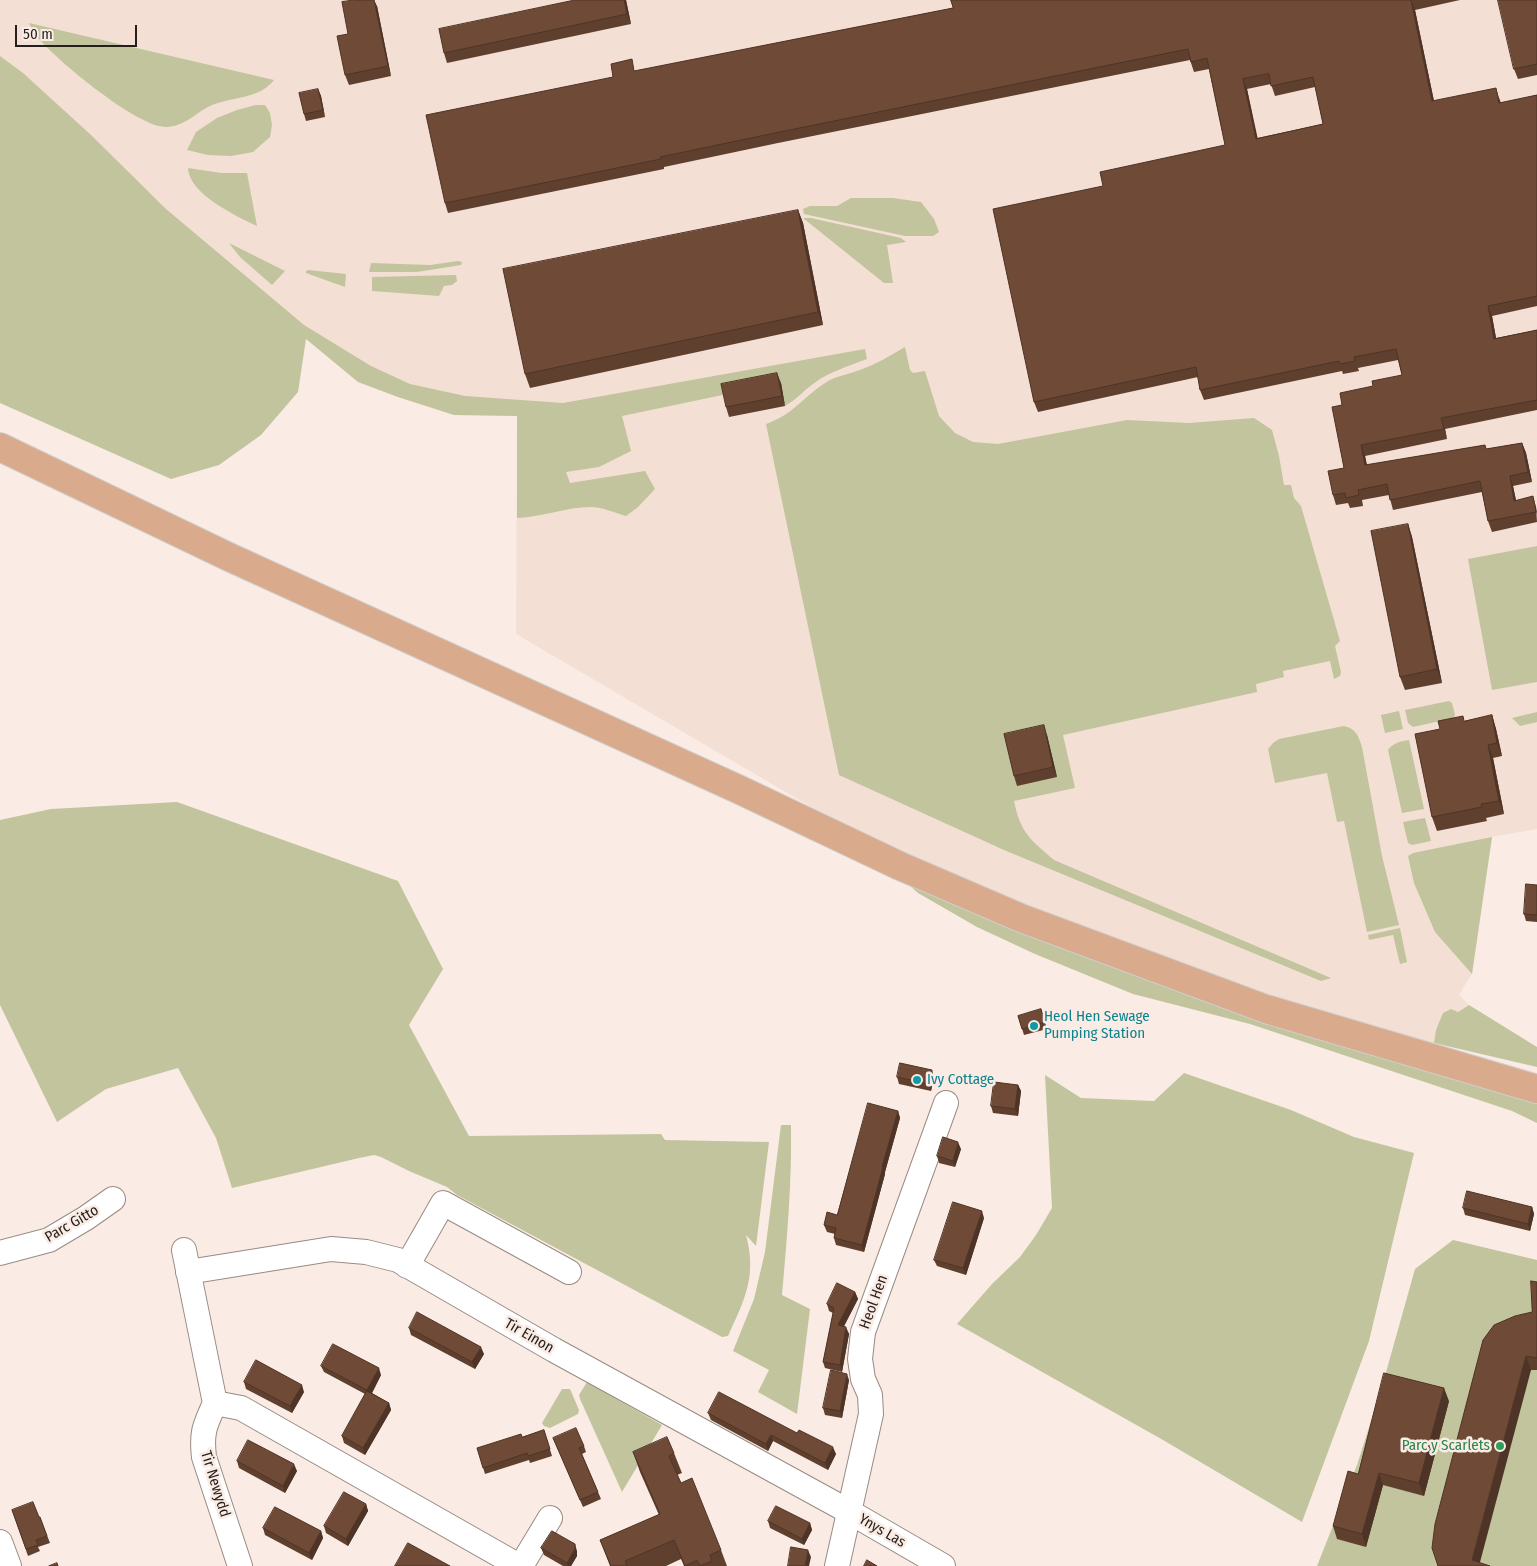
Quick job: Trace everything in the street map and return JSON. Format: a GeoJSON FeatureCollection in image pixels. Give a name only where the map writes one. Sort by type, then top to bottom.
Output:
{"type":"FeatureCollection","features":[{"type":"Feature","properties":{"kind":"main road"},"geometry":{"type":"LineString","coordinates":[[0,447],[229,557],[740,790],[900,866],[1021,918],[1266,1009],[1537,1089]]}},
{"type":"Feature","properties":{"kind":"street","name":"Heol Hen"},"geometry":{"type":"LineString","coordinates":[[837,1566],[871,1414],[870,1395],[860,1359],[863,1332],[946,1103]]}},
{"type":"Feature","properties":{"kind":"street","name":"Parc Gitto"},"geometry":{"type":"LineString","coordinates":[[0,1253],[49,1240],[113,1199]]}},
{"type":"Feature","properties":{"kind":"street"},"geometry":{"type":"LineString","coordinates":[[407,1266],[443,1203],[569,1272]]}},
{"type":"Feature","properties":{"kind":"street","name":"Tir Einon"},"geometry":{"type":"LineString","coordinates":[[215,1403],[186,1261],[330,1249],[366,1252],[398,1260],[562,1355],[848,1511]]}},
{"type":"Feature","properties":{"kind":"street"},"geometry":{"type":"LineString","coordinates":[[215,1403],[242,1408],[520,1566],[550,1518]]}},
{"type":"Feature","properties":{"kind":"street","name":"Tir Newydd"},"geometry":{"type":"LineString","coordinates":[[215,1403],[204,1427],[202,1442],[204,1456],[240,1566]]}},
{"type":"Feature","properties":{"kind":"street","name":"Ynys Las"},"geometry":{"type":"LineString","coordinates":[[848,1511],[943,1566]]}},
{"type":"Feature","properties":{"kind":"street"},"geometry":{"type":"LineString","coordinates":[[0,1542],[9,1566]]}},
{"type":"Feature","properties":{"kind":"shaded area"},"geometry":{"type":"Polygon","coordinates":[[[0,0],[1537,0],[1537,829],[1492,837],[1472,974],[1459,995],[1469,1005],[1436,1030],[1434,1043],[1419,1046],[1351,1026],[1040,914],[864,838],[516,634],[517,416],[454,415],[358,382],[0,80],[0,0]]]}},
{"type":"Feature","properties":{"kind":"green space"},"geometry":{"type":"Polygon","coordinates":[[[29,23],[274,80],[269,86],[256,93],[211,105],[181,124],[167,127],[154,124],[119,106],[63,63],[39,39],[29,23]]]}},
{"type":"Feature","properties":{"kind":"green space"},"geometry":{"type":"Polygon","coordinates":[[[0,56],[23,73],[91,135],[166,209],[304,325],[371,366],[410,384],[465,396],[563,403],[865,349],[867,359],[825,376],[785,406],[780,383],[622,416],[631,451],[599,467],[566,472],[570,483],[645,471],[655,489],[638,507],[626,516],[591,507],[517,518],[517,416],[454,415],[398,397],[358,382],[306,339],[298,392],[261,435],[219,465],[171,479],[0,403],[0,56]]]}},
{"type":"Feature","properties":{"kind":"green space"},"geometry":{"type":"Polygon","coordinates":[[[256,105],[265,105],[270,113],[272,125],[270,137],[253,152],[231,156],[208,155],[187,150],[196,132],[217,118],[256,105]]]}},
{"type":"Feature","properties":{"kind":"green space"},"geometry":{"type":"Polygon","coordinates":[[[188,168],[221,173],[247,173],[257,226],[226,210],[205,195],[190,178],[188,168]]]}},
{"type":"Feature","properties":{"kind":"green space"},"geometry":{"type":"Polygon","coordinates":[[[851,198],[893,198],[921,202],[934,219],[939,232],[933,236],[905,236],[804,214],[803,209],[810,206],[837,206],[851,198]]]}},
{"type":"Feature","properties":{"kind":"green space"},"geometry":{"type":"Polygon","coordinates":[[[803,218],[811,218],[901,238],[906,242],[887,245],[893,283],[884,283],[803,218]]]}},
{"type":"Feature","properties":{"kind":"green space"},"geometry":{"type":"Polygon","coordinates":[[[229,243],[285,271],[272,285],[240,257],[229,243]]]}},
{"type":"Feature","properties":{"kind":"green space"},"geometry":{"type":"Polygon","coordinates":[[[462,262],[461,265],[417,272],[369,272],[371,263],[430,265],[462,262]]]}},
{"type":"Feature","properties":{"kind":"green space"},"geometry":{"type":"Polygon","coordinates":[[[308,270],[346,274],[345,287],[306,273],[308,270]]]}},
{"type":"Feature","properties":{"kind":"green space"},"geometry":{"type":"Polygon","coordinates":[[[456,275],[457,281],[452,285],[444,286],[439,296],[372,291],[372,277],[456,275]]]}},
{"type":"Feature","properties":{"kind":"green space"},"geometry":{"type":"Polygon","coordinates":[[[905,347],[910,370],[913,373],[925,371],[939,416],[955,433],[973,442],[998,444],[1127,420],[1189,423],[1254,418],[1272,430],[1284,485],[1291,485],[1294,498],[1301,506],[1340,641],[1335,646],[1341,672],[1340,676],[1334,679],[1330,661],[1283,671],[1284,677],[1256,684],[1257,692],[1063,735],[1075,788],[1014,801],[1023,829],[1054,860],[1331,978],[1321,981],[1004,850],[839,775],[766,424],[785,415],[830,380],[872,365],[905,347]]]}},
{"type":"Feature","properties":{"kind":"green space"},"geometry":{"type":"Polygon","coordinates":[[[1537,546],[1537,682],[1492,690],[1468,559],[1537,546]]]}},
{"type":"Feature","properties":{"kind":"green space"},"geometry":{"type":"Polygon","coordinates":[[[1449,701],[1452,703],[1455,715],[1453,718],[1413,727],[1408,723],[1405,710],[1449,701]]]}},
{"type":"Feature","properties":{"kind":"green space"},"geometry":{"type":"Polygon","coordinates":[[[1399,711],[1403,729],[1385,733],[1381,715],[1399,711]]]}},
{"type":"Feature","properties":{"kind":"green space"},"geometry":{"type":"Polygon","coordinates":[[[1537,712],[1537,722],[1520,726],[1512,718],[1537,712]]]}},
{"type":"Feature","properties":{"kind":"green space"},"geometry":{"type":"Polygon","coordinates":[[[1344,726],[1356,733],[1362,747],[1382,856],[1399,925],[1367,932],[1344,821],[1337,822],[1327,773],[1275,783],[1268,749],[1279,739],[1344,726]]]}},
{"type":"Feature","properties":{"kind":"green space"},"geometry":{"type":"Polygon","coordinates":[[[1409,740],[1424,809],[1402,813],[1388,750],[1397,743],[1409,740]]]}},
{"type":"Feature","properties":{"kind":"green space"},"geometry":{"type":"Polygon","coordinates":[[[177,802],[398,881],[443,969],[409,1025],[469,1136],[661,1134],[665,1140],[769,1142],[756,1246],[746,1235],[750,1263],[748,1287],[728,1336],[722,1337],[457,1195],[447,1187],[381,1157],[374,1155],[359,1158],[232,1188],[216,1138],[178,1068],[106,1089],[57,1122],[0,1005],[0,820],[51,809],[177,802]]]}},
{"type":"Feature","properties":{"kind":"green space"},"geometry":{"type":"Polygon","coordinates":[[[1425,818],[1431,841],[1412,845],[1408,843],[1403,822],[1425,818]]]}},
{"type":"Feature","properties":{"kind":"green space"},"geometry":{"type":"Polygon","coordinates":[[[1492,837],[1472,974],[1435,932],[1414,883],[1408,856],[1413,853],[1492,837]]]}},
{"type":"Feature","properties":{"kind":"green space"},"geometry":{"type":"Polygon","coordinates":[[[892,870],[1527,1099],[1537,1103],[1537,1123],[1512,1111],[1250,1024],[1133,994],[1035,954],[977,927],[918,893],[892,870]]]}},
{"type":"Feature","properties":{"kind":"green space"},"geometry":{"type":"Polygon","coordinates":[[[1400,928],[1407,962],[1400,964],[1393,935],[1369,940],[1368,935],[1400,928]]]}},
{"type":"Feature","properties":{"kind":"green space"},"geometry":{"type":"Polygon","coordinates":[[[1469,1005],[1537,1047],[1537,1067],[1434,1043],[1436,1030],[1443,1013],[1451,1009],[1458,1012],[1469,1005]]]}},
{"type":"Feature","properties":{"kind":"green space"},"geometry":{"type":"Polygon","coordinates":[[[1184,1073],[1291,1110],[1354,1137],[1414,1153],[1369,1341],[1302,1522],[1163,1440],[957,1324],[992,1284],[1020,1257],[1052,1208],[1045,1075],[1081,1098],[1154,1101],[1184,1073]]]}},
{"type":"Feature","properties":{"kind":"green space"},"geometry":{"type":"Polygon","coordinates":[[[781,1125],[791,1125],[790,1189],[782,1295],[810,1309],[797,1414],[758,1392],[769,1370],[733,1351],[754,1299],[765,1252],[781,1125]]]}},
{"type":"Feature","properties":{"kind":"green space"},"geometry":{"type":"Polygon","coordinates":[[[1453,1240],[1537,1260],[1537,1566],[1317,1566],[1357,1465],[1383,1383],[1415,1269],[1453,1240]]]}},
{"type":"Feature","properties":{"kind":"green space"},"geometry":{"type":"Polygon","coordinates":[[[587,1382],[662,1425],[622,1492],[580,1399],[579,1395],[587,1382]]]}},
{"type":"Feature","properties":{"kind":"green space"},"geometry":{"type":"Polygon","coordinates":[[[562,1389],[570,1389],[579,1410],[578,1414],[550,1428],[544,1426],[542,1423],[562,1389]]]}},
{"type":"Feature","properties":{"kind":"building"},"geometry":{"type":"Polygon","coordinates":[[[374,0],[388,66],[345,75],[337,36],[348,34],[342,2],[374,0]]]}},
{"type":"Feature","properties":{"kind":"building"},"geometry":{"type":"Polygon","coordinates":[[[575,0],[624,0],[627,14],[444,53],[439,29],[575,0]]]}},
{"type":"Feature","properties":{"kind":"building"},"geometry":{"type":"Polygon","coordinates":[[[951,0],[1411,0],[1432,101],[1496,88],[1499,103],[1537,95],[1537,296],[1488,306],[1494,339],[1537,330],[1537,400],[1441,418],[1444,429],[1361,445],[1365,465],[1485,445],[1486,449],[1522,443],[1528,472],[1510,476],[1514,501],[1533,496],[1536,512],[1488,521],[1480,481],[1390,500],[1387,484],[1358,490],[1359,495],[1346,498],[1345,493],[1333,495],[1328,471],[1344,468],[1332,407],[1342,405],[1340,393],[1373,386],[1372,381],[1402,375],[1396,349],[1354,357],[1355,361],[1340,364],[1339,361],[1200,390],[1196,367],[1034,402],[993,209],[1103,186],[1100,172],[1225,145],[1207,58],[1191,62],[1188,49],[775,133],[660,157],[661,159],[445,203],[426,115],[613,77],[611,64],[632,59],[634,71],[953,8],[951,0]],[[1269,74],[1243,79],[1256,139],[1323,124],[1313,77],[1271,86],[1269,74]]]}},
{"type":"Feature","properties":{"kind":"building"},"geometry":{"type":"Polygon","coordinates":[[[1498,0],[1537,0],[1537,64],[1514,69],[1498,0]]]}},
{"type":"Feature","properties":{"kind":"building"},"geometry":{"type":"Polygon","coordinates":[[[318,89],[323,110],[304,114],[299,93],[318,89]]]}},
{"type":"Feature","properties":{"kind":"building"},"geometry":{"type":"Polygon","coordinates":[[[798,210],[818,312],[525,374],[503,269],[798,210]]]}},
{"type":"Feature","properties":{"kind":"building"},"geometry":{"type":"Polygon","coordinates":[[[777,373],[782,396],[726,407],[721,384],[777,373]]]}},
{"type":"Feature","properties":{"kind":"building"},"geometry":{"type":"Polygon","coordinates":[[[1408,524],[1437,669],[1400,677],[1371,531],[1408,524]]]}},
{"type":"Feature","properties":{"kind":"building"},"geometry":{"type":"Polygon","coordinates":[[[1492,715],[1497,743],[1488,745],[1499,801],[1481,804],[1482,807],[1432,817],[1415,734],[1440,729],[1438,721],[1463,716],[1464,721],[1492,715]]]}},
{"type":"Feature","properties":{"kind":"building"},"geometry":{"type":"Polygon","coordinates":[[[1044,725],[1053,767],[1014,776],[1004,734],[1044,725]]]}},
{"type":"Feature","properties":{"kind":"building"},"geometry":{"type":"Polygon","coordinates":[[[1526,884],[1537,885],[1537,915],[1524,914],[1526,884]]]}},
{"type":"Feature","properties":{"kind":"building"},"geometry":{"type":"Polygon","coordinates":[[[1041,1009],[1045,1022],[1022,1029],[1018,1016],[1041,1009]]]}},
{"type":"Feature","properties":{"kind":"building"},"geometry":{"type":"Polygon","coordinates":[[[900,1063],[932,1070],[929,1084],[897,1077],[900,1063]]]}},
{"type":"Feature","properties":{"kind":"building"},"geometry":{"type":"Polygon","coordinates":[[[994,1082],[1018,1085],[1015,1109],[991,1106],[994,1082]]]}},
{"type":"Feature","properties":{"kind":"building"},"geometry":{"type":"Polygon","coordinates":[[[868,1103],[898,1111],[862,1245],[834,1238],[836,1228],[824,1225],[827,1212],[837,1215],[868,1103]]]}},
{"type":"Feature","properties":{"kind":"building"},"geometry":{"type":"Polygon","coordinates":[[[943,1137],[958,1142],[953,1161],[937,1156],[943,1137]]]}},
{"type":"Feature","properties":{"kind":"building"},"geometry":{"type":"Polygon","coordinates":[[[1467,1191],[1532,1207],[1528,1224],[1463,1208],[1467,1191]]]}},
{"type":"Feature","properties":{"kind":"building"},"geometry":{"type":"Polygon","coordinates":[[[953,1202],[982,1211],[963,1268],[934,1260],[953,1202]]]}},
{"type":"Feature","properties":{"kind":"building"},"geometry":{"type":"Polygon","coordinates":[[[1531,1281],[1537,1282],[1537,1358],[1526,1356],[1472,1560],[1490,1566],[1438,1566],[1432,1548],[1435,1524],[1483,1340],[1494,1325],[1515,1316],[1532,1312],[1531,1281]]]}},
{"type":"Feature","properties":{"kind":"building"},"geometry":{"type":"Polygon","coordinates":[[[837,1283],[855,1292],[838,1325],[846,1327],[840,1365],[823,1362],[834,1308],[827,1304],[837,1283]]]}},
{"type":"Feature","properties":{"kind":"building"},"geometry":{"type":"Polygon","coordinates":[[[417,1312],[481,1347],[472,1362],[409,1328],[417,1312]]]}},
{"type":"Feature","properties":{"kind":"building"},"geometry":{"type":"Polygon","coordinates":[[[333,1344],[379,1368],[367,1390],[321,1366],[333,1344]]]}},
{"type":"Feature","properties":{"kind":"building"},"geometry":{"type":"Polygon","coordinates":[[[256,1360],[302,1385],[290,1406],[244,1382],[256,1360]]]}},
{"type":"Feature","properties":{"kind":"building"},"geometry":{"type":"Polygon","coordinates":[[[831,1370],[847,1374],[840,1411],[823,1408],[831,1370]]]}},
{"type":"Feature","properties":{"kind":"building"},"geometry":{"type":"Polygon","coordinates":[[[1384,1373],[1444,1388],[1419,1483],[1379,1473],[1362,1534],[1333,1526],[1348,1471],[1358,1474],[1384,1373]]]}},
{"type":"Feature","properties":{"kind":"building"},"geometry":{"type":"Polygon","coordinates":[[[367,1391],[389,1403],[363,1448],[342,1436],[367,1391]]]}},
{"type":"Feature","properties":{"kind":"building"},"geometry":{"type":"Polygon","coordinates":[[[719,1392],[797,1433],[799,1430],[833,1447],[825,1463],[771,1435],[766,1444],[708,1413],[719,1392]]]}},
{"type":"Feature","properties":{"kind":"building"},"geometry":{"type":"Polygon","coordinates":[[[576,1428],[584,1446],[579,1448],[598,1492],[580,1500],[553,1438],[576,1428]]]}},
{"type":"Feature","properties":{"kind":"building"},"geometry":{"type":"Polygon","coordinates":[[[544,1430],[550,1449],[528,1456],[527,1453],[483,1468],[477,1448],[521,1434],[522,1437],[544,1430]]]}},
{"type":"Feature","properties":{"kind":"building"},"geometry":{"type":"Polygon","coordinates":[[[667,1437],[674,1453],[669,1456],[681,1483],[692,1478],[721,1550],[710,1555],[712,1561],[700,1566],[697,1560],[685,1566],[674,1540],[625,1561],[627,1566],[611,1566],[600,1540],[660,1514],[633,1452],[667,1437]]]}},
{"type":"Feature","properties":{"kind":"building"},"geometry":{"type":"Polygon","coordinates":[[[248,1440],[294,1464],[283,1486],[237,1461],[248,1440]]]}},
{"type":"Feature","properties":{"kind":"building"},"geometry":{"type":"Polygon","coordinates":[[[344,1492],[366,1504],[346,1539],[324,1526],[344,1492]]]}},
{"type":"Feature","properties":{"kind":"building"},"geometry":{"type":"Polygon","coordinates":[[[33,1502],[47,1536],[36,1540],[38,1545],[26,1549],[12,1510],[33,1502]]]}},
{"type":"Feature","properties":{"kind":"building"},"geometry":{"type":"Polygon","coordinates":[[[776,1506],[810,1523],[802,1539],[768,1521],[776,1506]]]}},
{"type":"Feature","properties":{"kind":"building"},"geometry":{"type":"Polygon","coordinates":[[[275,1507],[321,1531],[309,1553],[263,1528],[275,1507]]]}},
{"type":"Feature","properties":{"kind":"building"},"geometry":{"type":"Polygon","coordinates":[[[552,1531],[575,1544],[575,1549],[567,1563],[541,1548],[552,1531]]]}},
{"type":"Feature","properties":{"kind":"building"},"geometry":{"type":"Polygon","coordinates":[[[408,1543],[450,1566],[395,1566],[408,1543]]]}},
{"type":"Feature","properties":{"kind":"building"},"geometry":{"type":"Polygon","coordinates":[[[791,1547],[808,1550],[805,1566],[788,1566],[791,1547]]]}},
{"type":"Feature","properties":{"kind":"building"},"geometry":{"type":"Polygon","coordinates":[[[867,1560],[877,1566],[864,1566],[867,1560]]]}},
{"type":"Feature","properties":{"kind":"place","name":"Heol Hen Sewage Pumping Station"},"geometry":{"type":"Point","coordinates":[1034,1026]}},
{"type":"Feature","properties":{"kind":"place","name":"Ivy Cottage"},"geometry":{"type":"Point","coordinates":[917,1080]}},
{"type":"Feature","properties":{"kind":"place","name":"Parc y Scarlets"},"geometry":{"type":"Point","coordinates":[1500,1446]}}]}
